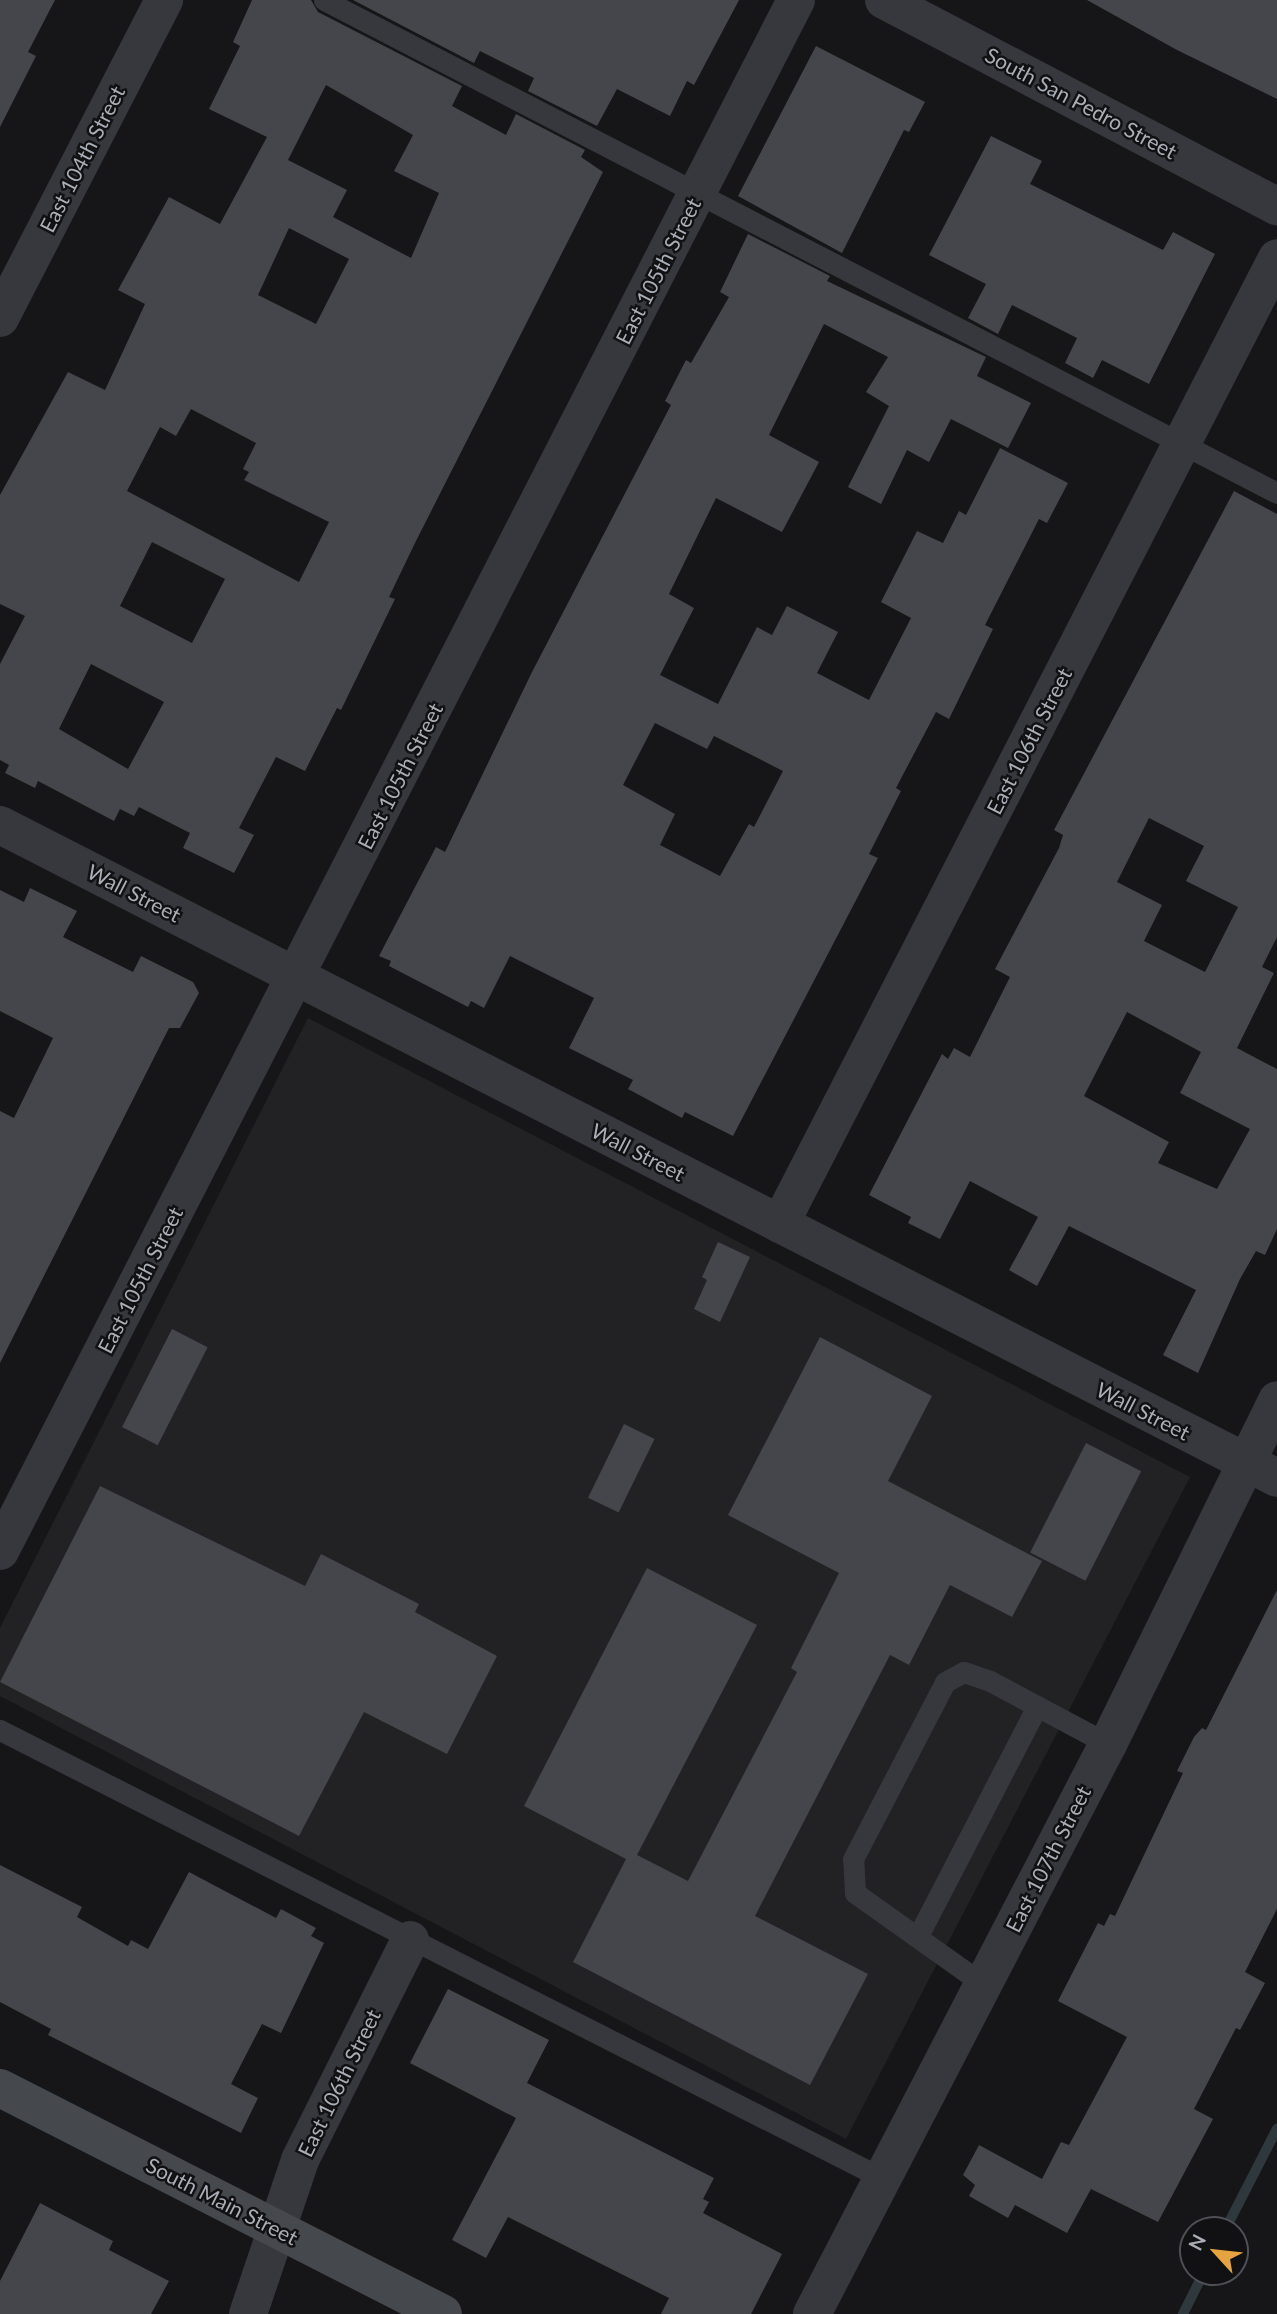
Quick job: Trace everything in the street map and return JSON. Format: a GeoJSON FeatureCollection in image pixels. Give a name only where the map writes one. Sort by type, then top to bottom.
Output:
{"type":"FeatureCollection","features":[{"type":"Feature","properties":{"kind":"main road","name":"South Main Street"},"geometry":{"type":"LineString","coordinates":[[0,2088],[443,2314]]}},
{"type":"Feature","properties":{"kind":"street","name":"East 104th Street"},"geometry":{"type":"LineString","coordinates":[[0,318],[164,0]]}},
{"type":"Feature","properties":{"kind":"street","name":"East 105th Street"},"geometry":{"type":"LineString","coordinates":[[0,1551],[297,977],[796,0]]}},
{"type":"Feature","properties":{"kind":"street","name":"South San Pedro Street"},"geometry":{"type":"LineString","coordinates":[[884,0],[1277,206]]}},
{"type":"Feature","properties":{"kind":"street","name":"East 106th Street"},"geometry":{"type":"LineString","coordinates":[[780,1224],[1277,258]]}},
{"type":"Feature","properties":{"kind":"street","name":"Wall Street"},"geometry":{"type":"LineString","coordinates":[[0,825],[1261,1471]]}},
{"type":"Feature","properties":{"kind":"street","name":"East 107th Street"},"geometry":{"type":"LineString","coordinates":[[812,2314],[1108,1744],[1261,1471],[1277,1400]]}},
{"type":"Feature","properties":{"kind":"street","name":"East 106th Street"},"geometry":{"type":"LineString","coordinates":[[248,2314],[279,2230],[300,2160],[329,2095],[411,1940]]}},
{"type":"Feature","properties":{"kind":"lane"},"geometry":{"type":"LineString","coordinates":[[324,0],[1277,493]]}},
{"type":"Feature","properties":{"kind":"lane"},"geometry":{"type":"LineString","coordinates":[[983,1984],[855,1893],[853,1858],[945,1682],[964,1672],[1037,1706],[1108,1744]]}},
{"type":"Feature","properties":{"kind":"lane"},"geometry":{"type":"LineString","coordinates":[[918,1936],[1037,1706]]}},
{"type":"Feature","properties":{"kind":"lane"},"geometry":{"type":"LineString","coordinates":[[0,1730],[882,2178]]}},
{"type":"Feature","properties":{"kind":"shaded area"},"geometry":{"type":"Polygon","coordinates":[[[308,1018],[1190,1477],[846,2139],[0,1696],[0,1628],[308,1018]]]}},
{"type":"Feature","properties":{"kind":"building"},"geometry":{"type":"Polygon","coordinates":[[[0,0],[55,0],[28,52],[36,56],[0,127],[0,0]]]}},
{"type":"Feature","properties":{"kind":"building"},"geometry":{"type":"Polygon","coordinates":[[[252,0],[311,0],[318,12],[462,86],[452,106],[506,135],[516,114],[585,150],[581,157],[603,172],[416,541],[389,597],[395,599],[341,710],[337,708],[305,771],[276,757],[239,828],[254,835],[234,873],[183,848],[190,833],[139,807],[134,816],[120,809],[114,821],[38,781],[35,788],[5,773],[9,765],[0,760],[0,664],[25,616],[0,604],[0,495],[68,372],[105,390],[145,304],[118,290],[169,197],[220,224],[267,137],[209,109],[240,46],[233,42],[252,0]],[[326,85],[288,160],[347,190],[333,217],[411,258],[439,193],[394,171],[413,135],[326,85]],[[289,228],[258,295],[316,324],[349,259],[289,228]],[[191,409],[176,436],[160,427],[127,491],[299,582],[329,522],[244,480],[249,472],[243,469],[256,443],[191,409]],[[152,542],[120,606],[192,643],[225,579],[152,542]],[[91,664],[59,729],[128,769],[164,702],[91,664]]]}},
{"type":"Feature","properties":{"kind":"building"},"geometry":{"type":"Polygon","coordinates":[[[353,0],[739,0],[694,85],[687,81],[670,116],[617,89],[597,126],[528,91],[534,78],[480,51],[474,63],[353,0]]]}},
{"type":"Feature","properties":{"kind":"building"},"geometry":{"type":"Polygon","coordinates":[[[1087,0],[1277,0],[1277,99],[1177,50],[1087,0]]]}},
{"type":"Feature","properties":{"kind":"building"},"geometry":{"type":"Polygon","coordinates":[[[816,46],[925,102],[909,132],[904,130],[842,253],[738,196],[816,46]]]}},
{"type":"Feature","properties":{"kind":"building"},"geometry":{"type":"Polygon","coordinates":[[[991,136],[1042,161],[1030,184],[1163,250],[1173,232],[1215,254],[1149,384],[1102,360],[1093,378],[1065,363],[1077,338],[1012,305],[998,334],[968,318],[986,284],[929,255],[991,136]]]}},
{"type":"Feature","properties":{"kind":"building"},"geometry":{"type":"Polygon","coordinates":[[[748,234],[830,276],[827,281],[986,357],[977,376],[1031,403],[1008,448],[951,419],[929,462],[907,450],[881,504],[848,487],[889,406],[866,392],[888,357],[824,324],[769,435],[819,462],[782,532],[716,498],[669,594],[694,608],[660,675],[718,704],[757,627],[772,635],[787,606],[838,632],[817,673],[869,700],[911,618],[881,602],[917,531],[943,543],[959,511],[966,515],[1000,448],[1068,483],[1047,523],[1039,519],[985,625],[993,629],[949,719],[936,712],[896,788],[901,791],[869,854],[878,858],[733,1136],[685,1112],[682,1118],[628,1089],[633,1080],[569,1048],[594,998],[510,956],[484,1008],[471,1001],[468,1007],[389,966],[391,961],[379,956],[436,847],[445,852],[532,672],[671,405],[665,401],[686,360],[691,363],[729,297],[720,292],[748,234]],[[655,723],[623,785],[675,814],[660,845],[720,876],[749,824],[754,827],[783,771],[714,736],[707,749],[655,723]]]}},
{"type":"Feature","properties":{"kind":"building"},"geometry":{"type":"Polygon","coordinates":[[[1234,491],[1277,514],[1277,937],[1262,967],[1274,973],[1237,1048],[1277,1069],[1277,1229],[1265,1255],[1256,1251],[1240,1279],[1198,1373],[1163,1355],[1196,1290],[1069,1226],[1037,1286],[1009,1270],[1038,1217],[970,1181],[940,1239],[908,1223],[911,1217],[869,1195],[942,1054],[948,1059],[954,1048],[970,1057],[1010,977],[995,969],[1059,848],[1063,835],[1054,830],[1234,491]],[[1149,818],[1117,882],[1162,905],[1144,941],[1205,972],[1238,907],[1186,881],[1204,846],[1149,818]],[[1127,1012],[1084,1096],[1169,1142],[1158,1163],[1217,1189],[1250,1129],[1180,1093],[1201,1052],[1127,1012]]]}},
{"type":"Feature","properties":{"kind":"building"},"geometry":{"type":"Polygon","coordinates":[[[30,888],[77,911],[63,937],[133,972],[141,956],[193,982],[199,993],[180,1028],[169,1028],[0,1363],[0,1111],[14,1118],[53,1038],[0,1011],[0,890],[24,902],[30,888]]]}},
{"type":"Feature","properties":{"kind":"building"},"geometry":{"type":"Polygon","coordinates":[[[718,1242],[750,1257],[720,1322],[694,1309],[707,1280],[702,1277],[718,1242]]]}},
{"type":"Feature","properties":{"kind":"building"},"geometry":{"type":"Polygon","coordinates":[[[172,1329],[208,1347],[158,1445],[122,1427],[172,1329]]]}},
{"type":"Feature","properties":{"kind":"building"},"geometry":{"type":"Polygon","coordinates":[[[820,1337],[932,1396],[888,1481],[1042,1561],[1012,1617],[950,1585],[909,1665],[890,1655],[755,1916],[868,1974],[810,2085],[573,1962],[626,1859],[524,1806],[647,1568],[757,1625],[637,1855],[688,1881],[797,1672],[791,1668],[839,1573],[728,1515],[820,1337]]]}},
{"type":"Feature","properties":{"kind":"building"},"geometry":{"type":"Polygon","coordinates":[[[624,1424],[655,1439],[619,1513],[588,1498],[624,1424]]]}},
{"type":"Feature","properties":{"kind":"building"},"geometry":{"type":"Polygon","coordinates":[[[1086,1443],[1141,1471],[1085,1581],[1030,1553],[1086,1443]]]}},
{"type":"Feature","properties":{"kind":"building"},"geometry":{"type":"Polygon","coordinates":[[[100,1486],[305,1586],[321,1554],[419,1604],[415,1612],[497,1656],[447,1754],[364,1712],[299,1836],[0,1682],[100,1486]]]}},
{"type":"Feature","properties":{"kind":"building"},"geometry":{"type":"Polygon","coordinates":[[[1277,1590],[1277,1909],[1245,1972],[1265,1983],[1240,2030],[1236,2028],[1194,2109],[1213,2119],[1158,2222],[1091,2189],[1067,2233],[1015,2205],[1008,2218],[969,2196],[975,2185],[963,2175],[979,2145],[1042,2179],[1061,2142],[1069,2145],[1075,2134],[1127,2037],[1058,2001],[1098,1923],[1104,1926],[1110,1914],[1115,1916],[1183,1773],[1177,1771],[1194,1737],[1202,1728],[1206,1730],[1277,1590]]]}},
{"type":"Feature","properties":{"kind":"building"},"geometry":{"type":"Polygon","coordinates":[[[0,1865],[82,1907],[77,1917],[128,1946],[131,1940],[148,1949],[189,1872],[276,1918],[281,1909],[316,1928],[311,1936],[324,1943],[281,2033],[262,2024],[231,2084],[258,2098],[241,2133],[48,2035],[51,2029],[0,2002],[0,1865]]]}},
{"type":"Feature","properties":{"kind":"building"},"geometry":{"type":"Polygon","coordinates":[[[448,1989],[549,2040],[527,2083],[714,2178],[703,2199],[709,2202],[703,2213],[782,2254],[751,2314],[661,2314],[669,2298],[508,2217],[486,2258],[452,2240],[516,2118],[410,2063],[448,1989]]]}},
{"type":"Feature","properties":{"kind":"building"},"geometry":{"type":"Polygon","coordinates":[[[40,2203],[113,2241],[109,2250],[169,2281],[151,2314],[0,2314],[0,2281],[40,2203]]]}},
{"type":"Feature","properties":{"kind":"waterway"},"geometry":{"type":"LineString","coordinates":[[1232,2216],[1277,2129]]}},
{"type":"Feature","properties":{"kind":"waterway"},"geometry":{"type":"LineString","coordinates":[[1183,2314],[1197,2286]]}}]}
